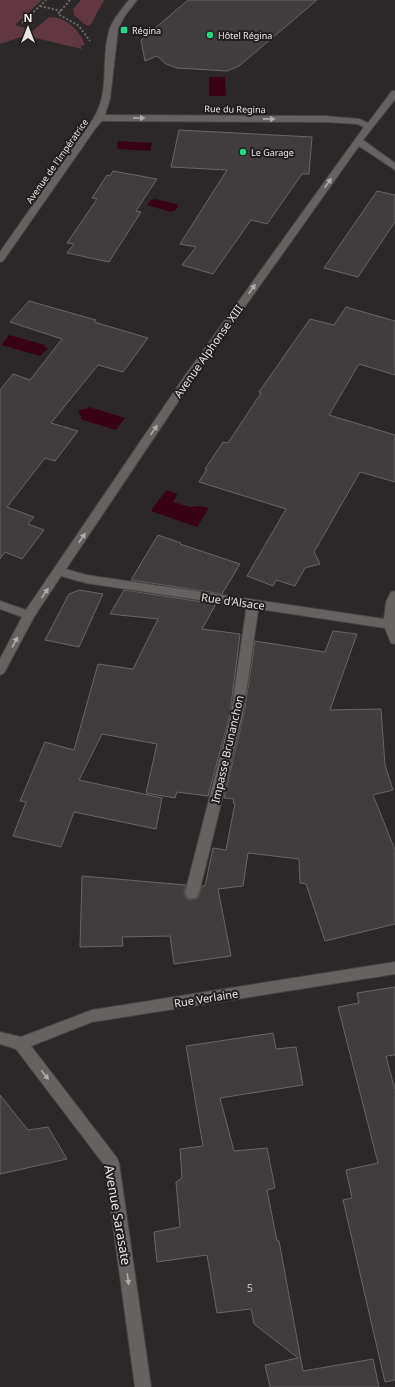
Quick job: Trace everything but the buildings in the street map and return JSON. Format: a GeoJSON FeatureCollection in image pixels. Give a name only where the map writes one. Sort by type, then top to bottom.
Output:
{"type":"FeatureCollection","features":[{"type":"Feature","properties":{"kind":"street","name":"Avenue de l'Impératrice"},"geometry":{"type":"LineString","coordinates":[[0,259],[92,127],[100,118],[106,97],[110,50],[115,28],[121,15],[133,0]]}},
{"type":"Feature","properties":{"kind":"street","name":"Avenue Alphonse XIII"},"geometry":{"type":"LineString","coordinates":[[0,670],[29,615],[186,382],[358,141],[395,93]]}},
{"type":"Feature","properties":{"kind":"street","name":"Rue du Regina"},"geometry":{"type":"LineString","coordinates":[[100,118],[325,119],[359,122],[369,126]]}},
{"type":"Feature","properties":{"kind":"street"},"geometry":{"type":"LineString","coordinates":[[358,141],[395,167]]}},
{"type":"Feature","properties":{"kind":"street","name":"Rue d'Alsace"},"geometry":{"type":"LineString","coordinates":[[60,570],[86,579],[389,624]]}},
{"type":"Feature","properties":{"kind":"street"},"geometry":{"type":"LineString","coordinates":[[395,595],[392,602],[389,624],[395,640]]}},
{"type":"Feature","properties":{"kind":"street","name":"Impasse Brunanchon"},"geometry":{"type":"LineString","coordinates":[[192,893],[236,714],[253,604]]}},
{"type":"Feature","properties":{"kind":"street"},"geometry":{"type":"LineString","coordinates":[[0,605],[29,615]]}},
{"type":"Feature","properties":{"kind":"street","name":"Rue Verlaine"},"geometry":{"type":"LineString","coordinates":[[21,1044],[92,1016],[395,968]]}},
{"type":"Feature","properties":{"kind":"street"},"geometry":{"type":"LineString","coordinates":[[0,1038],[21,1044]]}},
{"type":"Feature","properties":{"kind":"street","name":"Avenue Sarasate"},"geometry":{"type":"LineString","coordinates":[[21,1044],[112,1163],[143,1387]]}},
{"type":"Feature","properties":{"kind":"path"},"geometry":{"type":"LineString","coordinates":[[22,23],[46,0]]}},
{"type":"Feature","properties":{"kind":"path"},"geometry":{"type":"LineString","coordinates":[[70,0],[58,14],[79,26],[91,42],[110,50]]}},
{"type":"Feature","properties":{"kind":"path"},"geometry":{"type":"LineString","coordinates":[[40,6],[61,11]]}},
{"type":"Feature","properties":{"kind":"shaded area"},"geometry":{"type":"Polygon","coordinates":[[[0,0],[42,0],[15,25],[28,29],[24,36],[0,44],[0,0]]]}},
{"type":"Feature","properties":{"kind":"shaded area"},"geometry":{"type":"Polygon","coordinates":[[[81,0],[104,0],[91,24],[88,26],[74,15],[73,9],[81,0]]]}},
{"type":"Feature","properties":{"kind":"shaded area"},"geometry":{"type":"Polygon","coordinates":[[[49,17],[61,19],[72,25],[83,39],[85,45],[81,46],[82,49],[27,36],[49,17]]]}},
{"type":"Feature","properties":{"kind":"shaded area"},"geometry":{"type":"Polygon","coordinates":[[[209,77],[225,77],[226,96],[209,96],[209,77]]]}},
{"type":"Feature","properties":{"kind":"shaded area"},"geometry":{"type":"Polygon","coordinates":[[[118,141],[152,143],[150,151],[117,149],[118,141]]]}},
{"type":"Feature","properties":{"kind":"shaded area"},"geometry":{"type":"Polygon","coordinates":[[[155,199],[176,204],[178,206],[176,210],[171,212],[147,205],[151,200],[155,199]]]}},
{"type":"Feature","properties":{"kind":"shaded area"},"geometry":{"type":"Polygon","coordinates":[[[9,335],[45,345],[44,347],[48,348],[40,356],[1,345],[9,335]]]}},
{"type":"Feature","properties":{"kind":"shaded area"},"geometry":{"type":"Polygon","coordinates":[[[89,407],[125,418],[116,430],[80,419],[82,417],[79,414],[79,411],[89,407]]]}},
{"type":"Feature","properties":{"kind":"shaded area"},"geometry":{"type":"Polygon","coordinates":[[[166,490],[176,493],[177,495],[173,502],[190,507],[200,506],[209,508],[197,527],[151,511],[166,490]]]}},
{"type":"Feature","properties":{"kind":"place","name":"Régina"},"geometry":{"type":"Point","coordinates":[124,30]}},
{"type":"Feature","properties":{"kind":"place","name":"Hôtel Régina"},"geometry":{"type":"Point","coordinates":[210,35]}},
{"type":"Feature","properties":{"kind":"place","name":"Le Garage"},"geometry":{"type":"Point","coordinates":[243,152]}}]}
